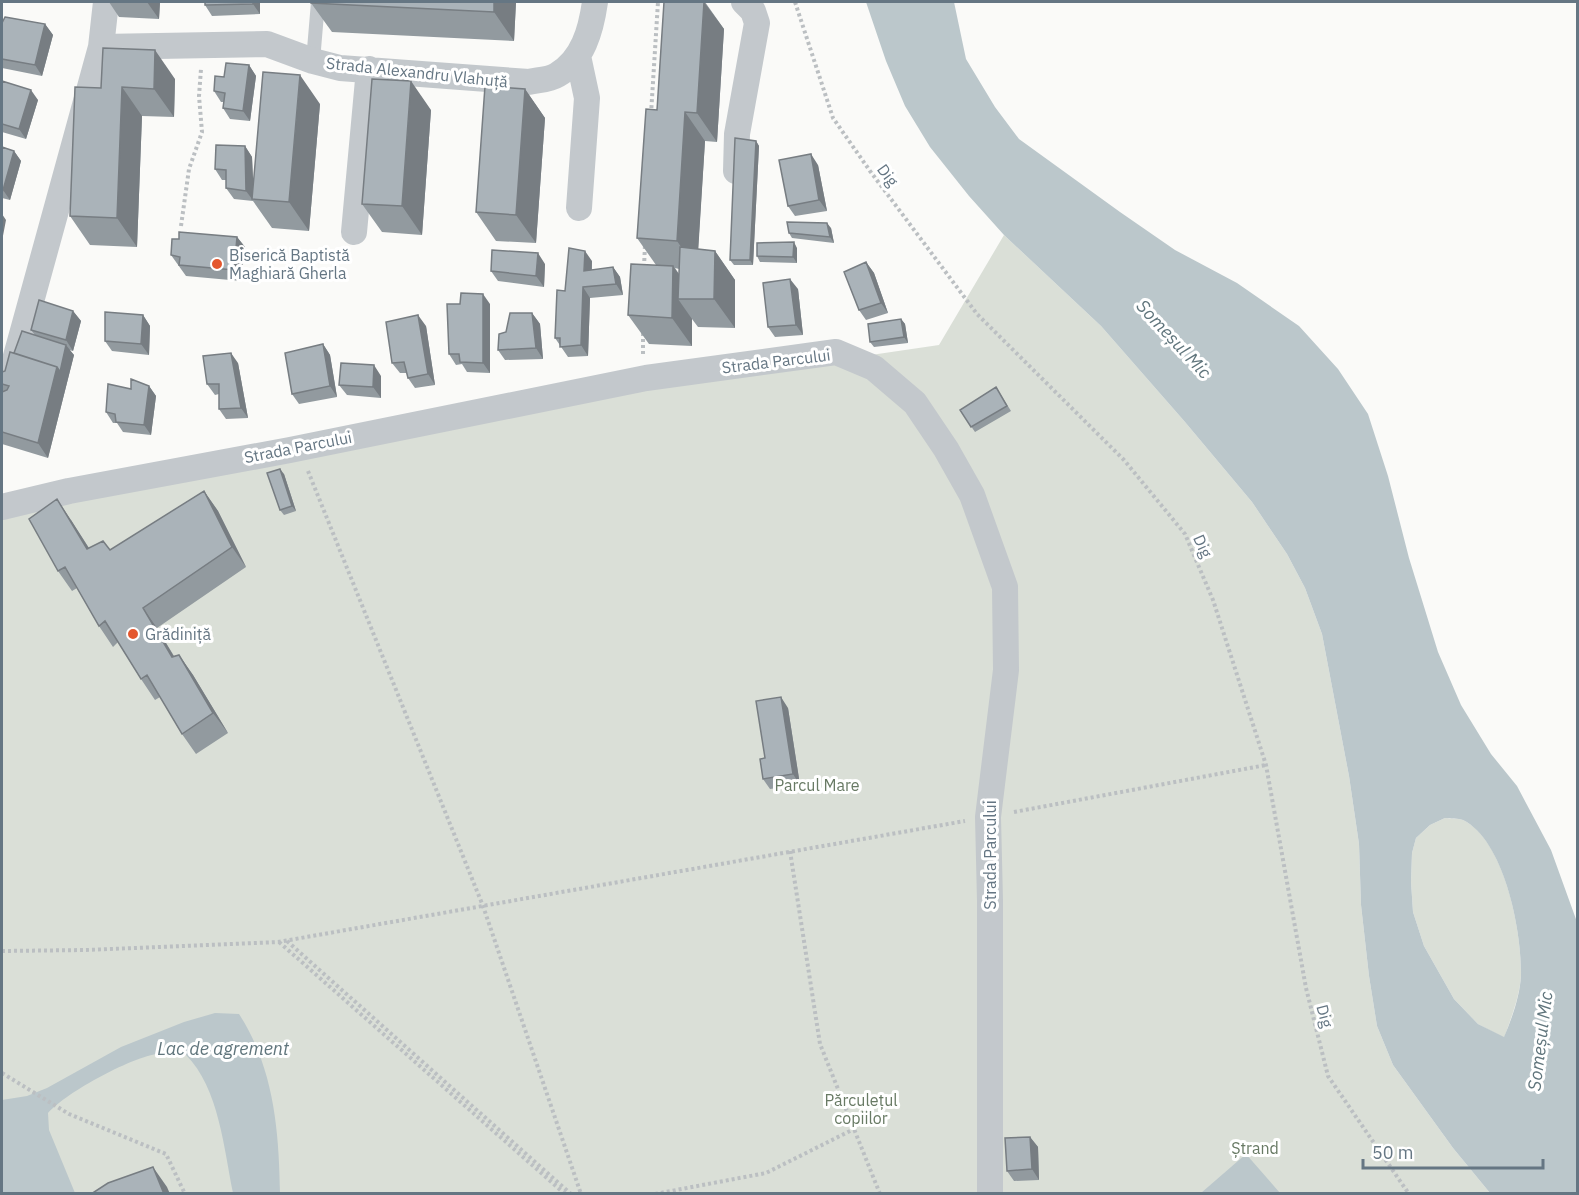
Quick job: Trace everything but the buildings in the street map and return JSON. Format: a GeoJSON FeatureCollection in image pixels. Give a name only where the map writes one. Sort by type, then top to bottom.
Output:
{"type":"FeatureCollection","features":[{"type":"Feature","properties":{"kind":"street"},"geometry":{"type":"LineString","coordinates":[[2,407],[101,47],[106,2]]}},
{"type":"Feature","properties":{"kind":"street"},"geometry":{"type":"LineString","coordinates":[[579,208],[587,98],[578,56],[591,29],[595,2]]}},
{"type":"Feature","properties":{"kind":"street"},"geometry":{"type":"LineString","coordinates":[[735,192],[737,134],[757,23],[753,11],[744,2]]}},
{"type":"Feature","properties":{"kind":"street","name":"Strada Alexandru Vlahuță"},"geometry":{"type":"LineString","coordinates":[[101,47],[267,44],[340,68],[529,82],[556,76],[578,56]]}},
{"type":"Feature","properties":{"kind":"street"},"geometry":{"type":"LineString","coordinates":[[354,232],[369,69]]}},
{"type":"Feature","properties":{"kind":"street","name":"Strada Parcului"},"geometry":{"type":"LineString","coordinates":[[2,507],[69,491],[643,379],[836,352],[874,368],[915,403],[946,449],[972,495],[1005,587],[1006,670],[988,817],[990,1194]]}},
{"type":"Feature","properties":{"kind":"lane"},"geometry":{"type":"LineString","coordinates":[[313,61],[318,2]]}},
{"type":"Feature","properties":{"kind":"path"},"geometry":{"type":"LineString","coordinates":[[651,115],[658,2]]}},
{"type":"Feature","properties":{"kind":"path","name":"Dig"},"geometry":{"type":"LineString","coordinates":[[795,2],[833,118],[870,171],[977,314],[1124,460],[1185,534],[1213,600],[1266,765],[1306,988],[1328,1076],[1409,1194]]}},
{"type":"Feature","properties":{"kind":"path"},"geometry":{"type":"LineString","coordinates":[[181,226],[189,169],[202,132],[199,96],[202,44]]}},
{"type":"Feature","properties":{"kind":"path"},"geometry":{"type":"LineString","coordinates":[[644,275],[645,241]]}},
{"type":"Feature","properties":{"kind":"path"},"geometry":{"type":"LineString","coordinates":[[643,379],[644,321]]}},
{"type":"Feature","properties":{"kind":"path"},"geometry":{"type":"LineString","coordinates":[[301,447],[308,472],[483,906],[581,1194]]}},
{"type":"Feature","properties":{"kind":"path"},"geometry":{"type":"LineString","coordinates":[[2,951],[86,951],[278,942],[988,817],[1266,765]]}},
{"type":"Feature","properties":{"kind":"path"},"geometry":{"type":"LineString","coordinates":[[790,852],[820,1044],[880,1194]]}},
{"type":"Feature","properties":{"kind":"path"},"geometry":{"type":"LineString","coordinates":[[286,940],[571,1194]]}},
{"type":"Feature","properties":{"kind":"path"},"geometry":{"type":"LineString","coordinates":[[278,942],[565,1194]]}},
{"type":"Feature","properties":{"kind":"path"},"geometry":{"type":"LineString","coordinates":[[2,1073],[69,1114],[166,1154],[185,1194]]}},
{"type":"Feature","properties":{"kind":"path"},"geometry":{"type":"LineString","coordinates":[[655,1194],[766,1173],[854,1129]]}},
{"type":"Feature","properties":{"kind":"green space","name":"Parcul Mare"},"geometry":{"type":"Polygon","coordinates":[[[1004,235],[1101,326],[1185,422],[1252,502],[1287,554],[1305,588],[1322,634],[1349,776],[1359,844],[1361,905],[1377,1026],[1393,1065],[1453,1148],[1490,1193],[2,1194],[2,511],[611,393],[939,345],[1004,235]]]}},
{"type":"Feature","properties":{"kind":"green space"},"geometry":{"type":"Polygon","coordinates":[[[1445,818],[1463,820],[1478,831],[1490,847],[1508,889],[1518,936],[1521,975],[1517,999],[1504,1038],[1478,1024],[1454,999],[1424,946],[1413,912],[1412,853],[1416,838],[1430,825],[1445,818]]]}},
{"type":"Feature","properties":{"kind":"water","name":"Someșul Mic"},"geometry":{"type":"Polygon","coordinates":[[[866,2],[954,2],[966,59],[995,107],[1019,139],[1175,250],[1237,283],[1299,326],[1338,369],[1368,414],[1438,652],[1461,705],[1491,754],[1517,786],[1551,850],[1577,922],[1577,1193],[1490,1193],[1453,1148],[1393,1065],[1377,1026],[1369,976],[1361,905],[1359,844],[1349,776],[1322,634],[1305,588],[1287,554],[1252,502],[1185,422],[1101,326],[1004,235],[930,147],[905,106],[886,61],[866,2]],[[1445,818],[1430,825],[1416,838],[1412,853],[1413,912],[1424,946],[1454,999],[1478,1024],[1504,1037],[1515,1007],[1521,975],[1518,936],[1508,890],[1490,847],[1478,831],[1463,820],[1445,818]]]}},
{"type":"Feature","properties":{"kind":"water","name":"Lac de agrement"},"geometry":{"type":"Polygon","coordinates":[[[215,1013],[239,1014],[260,1056],[276,1123],[280,1193],[233,1193],[219,1120],[206,1084],[186,1055],[163,1053],[135,1060],[119,1067],[85,1085],[48,1113],[49,1130],[75,1193],[2,1193],[2,1100],[27,1096],[47,1088],[121,1047],[184,1022],[215,1013]]]}},
{"type":"Feature","properties":{"kind":"water"},"geometry":{"type":"Polygon","coordinates":[[[1246,1154],[1280,1193],[1201,1193],[1246,1154]]]}},
{"type":"Feature","properties":{"kind":"place","name":"Biserică Baptistă Maghiară Gherla"},"geometry":{"type":"Point","coordinates":[217,264]}},
{"type":"Feature","properties":{"kind":"place","name":"Grădiniță"},"geometry":{"type":"Point","coordinates":[133,634]}},
{"type":"Feature","properties":{"kind":"park label","name":"Părculețul copiilor"},"geometry":{"type":"Point","coordinates":[861,1109]}},
{"type":"Feature","properties":{"kind":"park label","name":"Ștrand"},"geometry":{"type":"Point","coordinates":[1255,1148]}}]}
